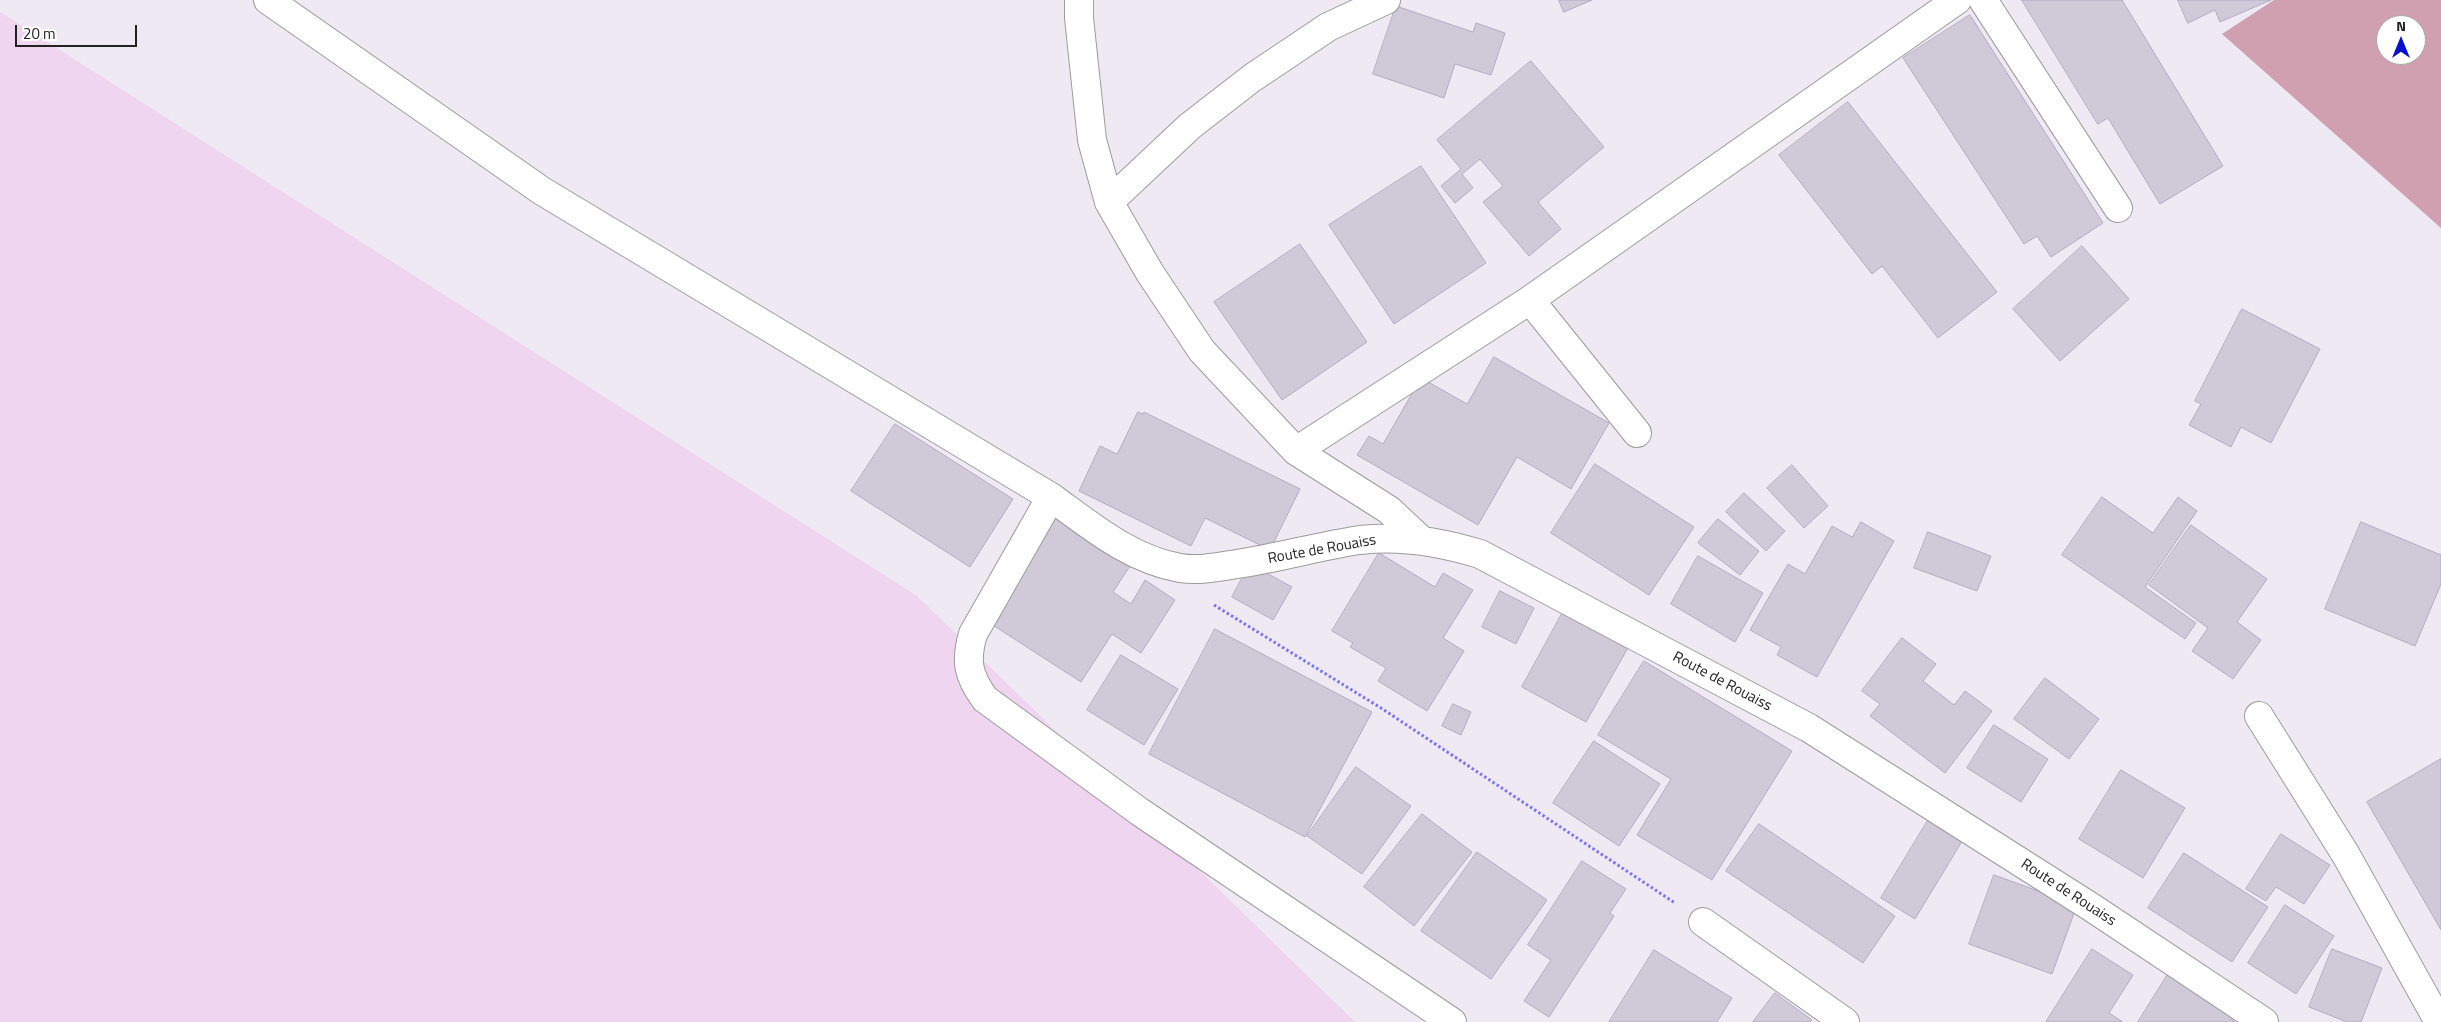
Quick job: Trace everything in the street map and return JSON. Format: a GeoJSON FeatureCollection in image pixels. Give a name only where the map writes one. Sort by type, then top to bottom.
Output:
{"type":"FeatureCollection","features":[{"type":"Feature","properties":{"kind":"street","name":"Route de Rouaiss"},"geometry":{"type":"LineString","coordinates":[[268,0],[542,191],[1051,498],[1122,548],[1179,568],[1200,570],[1273,559],[1360,540],[1390,538],[1421,540],[1480,554],[1808,728],[2082,902],[2264,1022]]}},
{"type":"Feature","properties":{"kind":"street"},"geometry":{"type":"LineString","coordinates":[[1078,0],[1078,18],[1092,140],[1109,202],[1150,273],[1202,350],[1296,450],[1389,510],[1421,540]]}},
{"type":"Feature","properties":{"kind":"street"},"geometry":{"type":"LineString","coordinates":[[1109,202],[1190,126],[1252,78],[1328,27],[1386,0]]}},
{"type":"Feature","properties":{"kind":"street"},"geometry":{"type":"LineString","coordinates":[[1296,450],[1530,300],[1957,0]]}},
{"type":"Feature","properties":{"kind":"street"},"geometry":{"type":"LineString","coordinates":[[1983,0],[2118,208]]}},
{"type":"Feature","properties":{"kind":"street"},"geometry":{"type":"LineString","coordinates":[[1530,300],[1637,433]]}},
{"type":"Feature","properties":{"kind":"street"},"geometry":{"type":"LineString","coordinates":[[1051,498],[973,634],[968,650],[969,668],[974,684],[985,700],[1140,812],[1452,1022]]}},
{"type":"Feature","properties":{"kind":"street"},"geometry":{"type":"LineString","coordinates":[[2259,716],[2346,855],[2439,1022]]}},
{"type":"Feature","properties":{"kind":"street"},"geometry":{"type":"LineString","coordinates":[[1703,922],[1845,1022]]}},
{"type":"Feature","properties":{"kind":"path"},"geometry":{"type":"LineString","coordinates":[[1206,599],[1381,708],[1703,922]]}},
{"type":"Feature","properties":{"kind":"shaded area"},"geometry":{"type":"Polygon","coordinates":[[[2274,0],[2441,0],[2441,228],[2222,34],[2274,0]]]}},
{"type":"Feature","properties":{"kind":"shaded area"},"geometry":{"type":"Polygon","coordinates":[[[0,12],[917,596],[1355,1022],[0,1022],[0,12]]]}},
{"type":"Feature","properties":{"kind":"building"},"geometry":{"type":"Polygon","coordinates":[[[1559,0],[1592,0],[1564,12],[1559,0]]]}},
{"type":"Feature","properties":{"kind":"building"},"geometry":{"type":"Polygon","coordinates":[[[2022,0],[2122,0],[2223,166],[2160,204],[2108,118],[2098,124],[2022,0]]]}},
{"type":"Feature","properties":{"kind":"building"},"geometry":{"type":"Polygon","coordinates":[[[2178,0],[2271,0],[2220,22],[2215,10],[2188,23],[2178,0]]]}},
{"type":"Feature","properties":{"kind":"building"},"geometry":{"type":"Polygon","coordinates":[[[1396,6],[1473,32],[1476,23],[1505,33],[1491,75],[1455,64],[1444,98],[1373,74],[1396,6]]]}},
{"type":"Feature","properties":{"kind":"building"},"geometry":{"type":"Polygon","coordinates":[[[1970,15],[2103,223],[2051,257],[2037,236],[2024,244],[1903,58],[1970,15]]]}},
{"type":"Feature","properties":{"kind":"building"},"geometry":{"type":"Polygon","coordinates":[[[1531,61],[1604,147],[1538,202],[1561,229],[1529,256],[1483,202],[1503,186],[1480,159],[1462,174],[1473,188],[1455,203],[1441,186],[1461,169],[1437,140],[1531,61]]]}},
{"type":"Feature","properties":{"kind":"building"},"geometry":{"type":"Polygon","coordinates":[[[1848,102],[1997,292],[1938,338],[1882,266],[1872,274],[1779,155],[1848,102]]]}},
{"type":"Feature","properties":{"kind":"building"},"geometry":{"type":"Polygon","coordinates":[[[1421,166],[1486,263],[1394,324],[1329,225],[1421,166]]]}},
{"type":"Feature","properties":{"kind":"building"},"geometry":{"type":"Polygon","coordinates":[[[1300,244],[1367,342],[1282,400],[1214,302],[1300,244]]]}},
{"type":"Feature","properties":{"kind":"building"},"geometry":{"type":"Polygon","coordinates":[[[2082,246],[2129,299],[2060,361],[2013,309],[2082,246]]]}},
{"type":"Feature","properties":{"kind":"building"},"geometry":{"type":"Polygon","coordinates":[[[2242,309],[2320,349],[2271,443],[2241,427],[2231,447],[2189,425],[2201,404],[2195,401],[2242,309]]]}},
{"type":"Feature","properties":{"kind":"building"},"geometry":{"type":"Polygon","coordinates":[[[1494,357],[1609,423],[1571,489],[1517,457],[1478,525],[1357,455],[1369,436],[1383,444],[1421,378],[1467,404],[1494,357]]]}},
{"type":"Feature","properties":{"kind":"building"},"geometry":{"type":"Polygon","coordinates":[[[1138,412],[1143,414],[1144,412],[1300,489],[1270,550],[1205,518],[1191,546],[1079,491],[1100,446],[1117,454],[1138,412]]]}},
{"type":"Feature","properties":{"kind":"building"},"geometry":{"type":"Polygon","coordinates":[[[895,424],[1013,499],[970,567],[851,491],[895,424]]]}},
{"type":"Feature","properties":{"kind":"building"},"geometry":{"type":"Polygon","coordinates":[[[1595,464],[1694,527],[1649,595],[1551,533],[1595,464]]]}},
{"type":"Feature","properties":{"kind":"building"},"geometry":{"type":"Polygon","coordinates":[[[1792,465],[1828,506],[1804,528],[1767,488],[1792,465]]]}},
{"type":"Feature","properties":{"kind":"building"},"geometry":{"type":"Polygon","coordinates":[[[1744,493],[1785,531],[1766,551],[1726,512],[1744,493]]]}},
{"type":"Feature","properties":{"kind":"building"},"geometry":{"type":"Polygon","coordinates":[[[2102,497],[2153,533],[2178,497],[2197,511],[2145,587],[2196,623],[2185,639],[2062,555],[2102,497]]]}},
{"type":"Feature","properties":{"kind":"building"},"geometry":{"type":"Polygon","coordinates":[[[1053,516],[1130,566],[1113,592],[1131,604],[1145,580],[1175,600],[1141,653],[1112,634],[1081,682],[985,620],[1053,516]]]}},
{"type":"Feature","properties":{"kind":"building"},"geometry":{"type":"Polygon","coordinates":[[[1718,519],[1759,551],[1740,575],[1698,543],[1718,519]]]}},
{"type":"Feature","properties":{"kind":"building"},"geometry":{"type":"Polygon","coordinates":[[[1861,522],[1894,541],[1817,677],[1777,655],[1781,647],[1750,630],[1788,564],[1805,574],[1832,526],[1852,537],[1861,522]]]}},
{"type":"Feature","properties":{"kind":"building"},"geometry":{"type":"Polygon","coordinates":[[[2361,522],[2441,555],[2441,584],[2415,646],[2325,609],[2361,522]]]}},
{"type":"Feature","properties":{"kind":"building"},"geometry":{"type":"Polygon","coordinates":[[[2191,525],[2267,579],[2237,622],[2261,640],[2233,679],[2192,651],[2208,628],[2149,585],[2191,525]]]}},
{"type":"Feature","properties":{"kind":"building"},"geometry":{"type":"Polygon","coordinates":[[[1928,532],[1991,556],[1977,591],[1914,568],[1928,532]]]}},
{"type":"Feature","properties":{"kind":"building"},"geometry":{"type":"Polygon","coordinates":[[[1379,553],[1435,587],[1443,573],[1473,590],[1443,638],[1464,651],[1427,711],[1378,681],[1386,668],[1350,647],[1353,643],[1332,631],[1379,553]]]}},
{"type":"Feature","properties":{"kind":"building"},"geometry":{"type":"Polygon","coordinates":[[[1698,556],[1763,593],[1735,642],[1671,604],[1698,556]]]}},
{"type":"Feature","properties":{"kind":"building"},"geometry":{"type":"Polygon","coordinates":[[[1250,564],[1292,587],[1273,620],[1232,597],[1250,564]]]}},
{"type":"Feature","properties":{"kind":"building"},"geometry":{"type":"Polygon","coordinates":[[[1500,591],[1534,608],[1516,644],[1482,627],[1500,591]]]}},
{"type":"Feature","properties":{"kind":"building"},"geometry":{"type":"Polygon","coordinates":[[[1564,610],[1629,646],[1586,722],[1522,687],[1564,610]]]}},
{"type":"Feature","properties":{"kind":"building"},"geometry":{"type":"Polygon","coordinates":[[[1215,629],[1372,712],[1305,837],[1149,754],[1215,629]]]}},
{"type":"Feature","properties":{"kind":"building"},"geometry":{"type":"Polygon","coordinates":[[[1902,638],[1936,664],[1923,681],[1954,705],[1965,691],[1992,711],[1945,773],[1870,716],[1880,704],[1862,691],[1902,638]]]}},
{"type":"Feature","properties":{"kind":"building"},"geometry":{"type":"Polygon","coordinates":[[[1121,655],[1178,689],[1144,745],[1087,710],[1121,655]]]}},
{"type":"Feature","properties":{"kind":"building"},"geometry":{"type":"Polygon","coordinates":[[[1644,661],[1792,751],[1712,880],[1637,835],[1671,779],[1598,735],[1644,661]]]}},
{"type":"Feature","properties":{"kind":"building"},"geometry":{"type":"Polygon","coordinates":[[[2045,678],[2099,719],[2069,759],[2014,719],[2045,678]]]}},
{"type":"Feature","properties":{"kind":"building"},"geometry":{"type":"Polygon","coordinates":[[[1453,704],[1471,712],[1461,735],[1442,726],[1453,704]]]}},
{"type":"Feature","properties":{"kind":"building"},"geometry":{"type":"Polygon","coordinates":[[[1994,725],[2048,759],[2021,802],[1967,768],[1994,725]]]}},
{"type":"Feature","properties":{"kind":"building"},"geometry":{"type":"Polygon","coordinates":[[[1594,741],[1660,784],[1619,846],[1553,803],[1594,741]]]}},
{"type":"Feature","properties":{"kind":"building"},"geometry":{"type":"Polygon","coordinates":[[[2441,759],[2441,930],[2367,802],[2441,759]]]}},
{"type":"Feature","properties":{"kind":"building"},"geometry":{"type":"Polygon","coordinates":[[[1356,767],[1411,806],[1362,874],[1307,836],[1356,767]]]}},
{"type":"Feature","properties":{"kind":"building"},"geometry":{"type":"Polygon","coordinates":[[[2121,770],[2185,808],[2143,878],[2079,839],[2121,770]]]}},
{"type":"Feature","properties":{"kind":"building"},"geometry":{"type":"Polygon","coordinates":[[[1422,814],[1472,852],[1414,926],[1364,887],[1422,814]]]}},
{"type":"Feature","properties":{"kind":"building"},"geometry":{"type":"Polygon","coordinates":[[[1930,817],[1964,838],[1915,919],[1881,898],[1930,817]]]}},
{"type":"Feature","properties":{"kind":"building"},"geometry":{"type":"Polygon","coordinates":[[[1759,824],[1895,916],[1863,963],[1726,871],[1759,824]]]}},
{"type":"Feature","properties":{"kind":"building"},"geometry":{"type":"Polygon","coordinates":[[[2281,834],[2330,865],[2304,904],[2276,887],[2266,901],[2246,889],[2281,834]]]}},
{"type":"Feature","properties":{"kind":"building"},"geometry":{"type":"Polygon","coordinates":[[[1477,852],[1547,900],[1491,979],[1421,931],[1477,852]]]}},
{"type":"Feature","properties":{"kind":"building"},"geometry":{"type":"Polygon","coordinates":[[[2184,853],[2268,907],[2232,962],[2148,908],[2184,853]]]}},
{"type":"Feature","properties":{"kind":"building"},"geometry":{"type":"Polygon","coordinates":[[[1582,861],[1626,889],[1610,913],[1614,916],[1549,1017],[1524,1001],[1551,960],[1528,945],[1582,861]]]}},
{"type":"Feature","properties":{"kind":"building"},"geometry":{"type":"Polygon","coordinates":[[[1994,875],[2077,905],[2052,974],[1969,944],[1994,875]]]}},
{"type":"Feature","properties":{"kind":"building"},"geometry":{"type":"Polygon","coordinates":[[[2285,905],[2334,936],[2296,994],[2248,963],[2285,905]]]}},
{"type":"Feature","properties":{"kind":"building"},"geometry":{"type":"Polygon","coordinates":[[[2092,949],[2133,975],[2109,1013],[2123,1022],[2046,1022],[2092,949]]]}},
{"type":"Feature","properties":{"kind":"building"},"geometry":{"type":"Polygon","coordinates":[[[2332,949],[2382,968],[2361,1022],[2347,1022],[2309,1007],[2332,949]]]}},
{"type":"Feature","properties":{"kind":"building"},"geometry":{"type":"Polygon","coordinates":[[[1654,950],[1732,998],[1717,1022],[1609,1022],[1654,950]]]}},
{"type":"Feature","properties":{"kind":"building"},"geometry":{"type":"Polygon","coordinates":[[[2168,974],[2233,1014],[2231,1019],[2235,1022],[2138,1022],[2168,974]]]}},
{"type":"Feature","properties":{"kind":"building"},"geometry":{"type":"Polygon","coordinates":[[[1775,993],[1812,1020],[1810,1022],[1753,1022],[1775,993]]]}}]}
